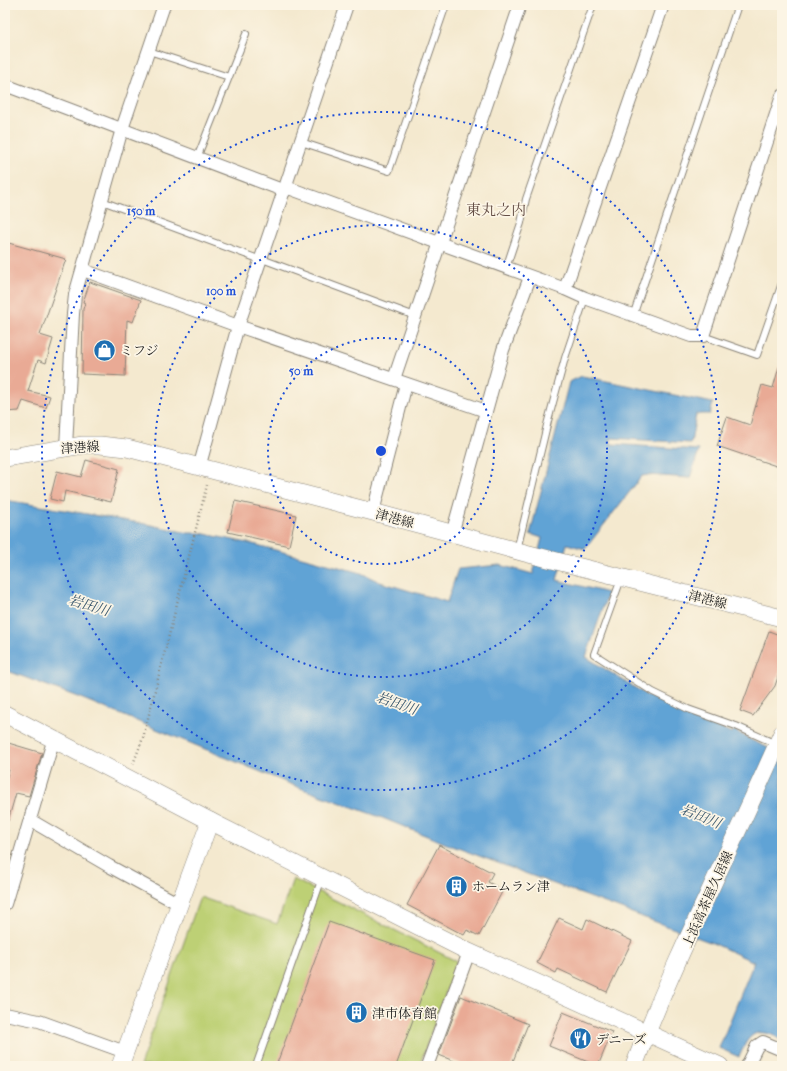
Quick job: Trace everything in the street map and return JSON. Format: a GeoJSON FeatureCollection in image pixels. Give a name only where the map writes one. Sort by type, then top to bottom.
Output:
{"type":"FeatureCollection","features":[{"type":"Feature","properties":{"kind":"main road","name":"津港線"},"geometry":{"type":"LineString","coordinates":[[5,458],[83,445],[127,448],[521,552],[782,618]]}},
{"type":"Feature","properties":{"kind":"main road"},"geometry":{"type":"LineString","coordinates":[[5,714],[54,738],[210,821],[469,952],[720,1066]]}},
{"type":"Feature","properties":{"kind":"main road","name":"上浜高茶屋久居線"},"geometry":{"type":"LineString","coordinates":[[634,1066],[646,1033],[778,741]]}},
{"type":"Feature","properties":{"kind":"main road"},"geometry":{"type":"LineString","coordinates":[[123,1059],[210,821]]}},
{"type":"Feature","properties":{"kind":"street"},"geometry":{"type":"LineString","coordinates":[[66,447],[75,295],[122,129],[164,5]]}},
{"type":"Feature","properties":{"kind":"street"},"geometry":{"type":"LineString","coordinates":[[205,469],[238,326],[347,5]]}},
{"type":"Feature","properties":{"kind":"street"},"geometry":{"type":"LineString","coordinates":[[394,379],[520,5]]}},
{"type":"Feature","properties":{"kind":"street"},"geometry":{"type":"LineString","coordinates":[[565,289],[663,5]]}},
{"type":"Feature","properties":{"kind":"street"},"geometry":{"type":"LineString","coordinates":[[5,84],[197,158],[565,289],[633,316],[691,336],[703,336],[782,96]]}},
{"type":"Feature","properties":{"kind":"street"},"geometry":{"type":"LineString","coordinates":[[82,270],[238,326],[486,411]]}},
{"type":"Feature","properties":{"kind":"street"},"geometry":{"type":"LineString","coordinates":[[452,534],[503,350],[530,277]]}},
{"type":"Feature","properties":{"kind":"street"},"geometry":{"type":"LineString","coordinates":[[373,512],[406,384]]}},
{"type":"Feature","properties":{"kind":"street"},"geometry":{"type":"LineString","coordinates":[[5,904],[54,738]]}},
{"type":"Feature","properties":{"kind":"street"},"geometry":{"type":"LineString","coordinates":[[30,820],[109,866],[179,904]]}},
{"type":"Feature","properties":{"kind":"street"},"geometry":{"type":"LineString","coordinates":[[427,1066],[469,952]]}},
{"type":"Feature","properties":{"kind":"street"},"geometry":{"type":"LineString","coordinates":[[5,1014],[39,1020],[123,1059]]}},
{"type":"Feature","properties":{"kind":"street"},"geometry":{"type":"LineString","coordinates":[[748,1064],[757,1046],[764,1042],[782,1050]]}},
{"type":"Feature","properties":{"kind":"lane"},"geometry":{"type":"LineString","coordinates":[[301,142],[389,171],[446,5]]}},
{"type":"Feature","properties":{"kind":"lane"},"geometry":{"type":"LineString","coordinates":[[506,268],[521,223],[526,199],[593,5]]}},
{"type":"Feature","properties":{"kind":"lane"},"geometry":{"type":"LineString","coordinates":[[633,316],[738,5]]}},
{"type":"Feature","properties":{"kind":"lane"},"geometry":{"type":"LineString","coordinates":[[197,158],[246,34]]}},
{"type":"Feature","properties":{"kind":"lane"},"geometry":{"type":"LineString","coordinates":[[149,51],[229,77]]}},
{"type":"Feature","properties":{"kind":"lane"},"geometry":{"type":"LineString","coordinates":[[102,201],[415,316]]}},
{"type":"Feature","properties":{"kind":"lane"},"geometry":{"type":"LineString","coordinates":[[703,336],[757,355],[782,283]]}},
{"type":"Feature","properties":{"kind":"lane"},"geometry":{"type":"LineString","coordinates":[[521,552],[548,421],[565,358],[585,298]]}},
{"type":"Feature","properties":{"kind":"lane"},"geometry":{"type":"LineString","coordinates":[[618,576],[594,654],[653,692],[688,709],[778,741]]}},
{"type":"Feature","properties":{"kind":"lane"},"geometry":{"type":"LineString","coordinates":[[256,1066],[323,877]]}},
{"type":"Feature","properties":{"kind":"path"},"geometry":{"type":"LineString","coordinates":[[128,778],[143,738],[197,524],[205,469]]}},
{"type":"Feature","properties":{"kind":"green space"},"geometry":{"type":"Polygon","coordinates":[[[293,879],[456,961],[419,1066],[140,1066],[200,897],[277,924],[293,879]]]}},
{"type":"Feature","properties":{"kind":"water","name":"岩田川"},"geometry":{"type":"Polygon","coordinates":[[[582,376],[713,403],[710,414],[696,414],[691,443],[611,438],[611,444],[699,450],[690,478],[648,475],[642,476],[585,549],[567,544],[557,580],[608,593],[586,657],[648,696],[732,733],[734,730],[753,741],[782,754],[782,1040],[766,1033],[754,1034],[745,1044],[739,1057],[719,1048],[754,962],[715,944],[300,788],[83,699],[5,670],[5,500],[146,524],[188,533],[200,533],[257,545],[361,573],[380,582],[447,602],[458,569],[500,565],[533,574],[542,538],[530,534],[569,382],[582,376]]]}},
{"type":"Feature","properties":{"kind":"building"},"geometry":{"type":"Polygon","coordinates":[[[5,242],[66,259],[40,335],[53,339],[46,363],[38,360],[28,391],[50,396],[46,408],[23,401],[19,411],[5,412],[5,242]]]}},
{"type":"Feature","properties":{"kind":"building"},"geometry":{"type":"Polygon","coordinates":[[[90,282],[141,300],[133,322],[127,320],[125,376],[82,374],[83,309],[85,303],[83,302],[90,282]]]}},
{"type":"Feature","properties":{"kind":"building"},"geometry":{"type":"Polygon","coordinates":[[[779,367],[782,367],[782,468],[717,446],[727,417],[750,425],[762,385],[773,388],[779,367]]]}},
{"type":"Feature","properties":{"kind":"building"},"geometry":{"type":"Polygon","coordinates":[[[86,460],[119,469],[111,502],[65,491],[63,502],[50,499],[57,471],[81,477],[86,460]]]}},
{"type":"Feature","properties":{"kind":"building"},"geometry":{"type":"Polygon","coordinates":[[[235,501],[296,515],[289,546],[228,532],[235,501]]]}},
{"type":"Feature","properties":{"kind":"building"},"geometry":{"type":"Polygon","coordinates":[[[769,631],[782,636],[782,665],[775,686],[753,716],[740,711],[769,631]]]}},
{"type":"Feature","properties":{"kind":"building"},"geometry":{"type":"Polygon","coordinates":[[[5,742],[42,753],[29,796],[16,793],[8,821],[5,820],[5,783],[9,770],[5,769],[5,742]]]}},
{"type":"Feature","properties":{"kind":"building","name":"ホームラン津"},"geometry":{"type":"Polygon","coordinates":[[[439,845],[493,873],[488,882],[503,890],[479,936],[467,930],[464,935],[407,905],[439,845]]]}},
{"type":"Feature","properties":{"kind":"building"},"geometry":{"type":"Polygon","coordinates":[[[559,918],[583,929],[587,919],[632,941],[607,992],[558,969],[556,973],[537,963],[559,918]]]}},
{"type":"Feature","properties":{"kind":"building","name":"津市体育館"},"geometry":{"type":"Polygon","coordinates":[[[329,922],[435,960],[396,1066],[276,1066],[329,922]]]}},
{"type":"Feature","properties":{"kind":"building"},"geometry":{"type":"Polygon","coordinates":[[[461,996],[528,1024],[511,1066],[466,1066],[439,1055],[461,996]]]}},
{"type":"Feature","properties":{"kind":"building","name":"デニーズ"},"geometry":{"type":"Polygon","coordinates":[[[563,1012],[612,1032],[598,1066],[549,1046],[563,1012]]]}},
{"type":"Feature","properties":{"kind":"place","name":"ミフジ"},"geometry":{"type":"Point","coordinates":[104,350]}},
{"type":"Feature","properties":{"kind":"place","name":"ホームラン津"},"geometry":{"type":"Point","coordinates":[456,886]}},
{"type":"Feature","properties":{"kind":"place","name":"津市体育館"},"geometry":{"type":"Point","coordinates":[356,1013]}},
{"type":"Feature","properties":{"kind":"place","name":"デニーズ"},"geometry":{"type":"Point","coordinates":[581,1039]}},
{"type":"Feature","properties":{"kind":"district","name":"東丸之内"},"geometry":{"type":"Point","coordinates":[496,210]}}]}
